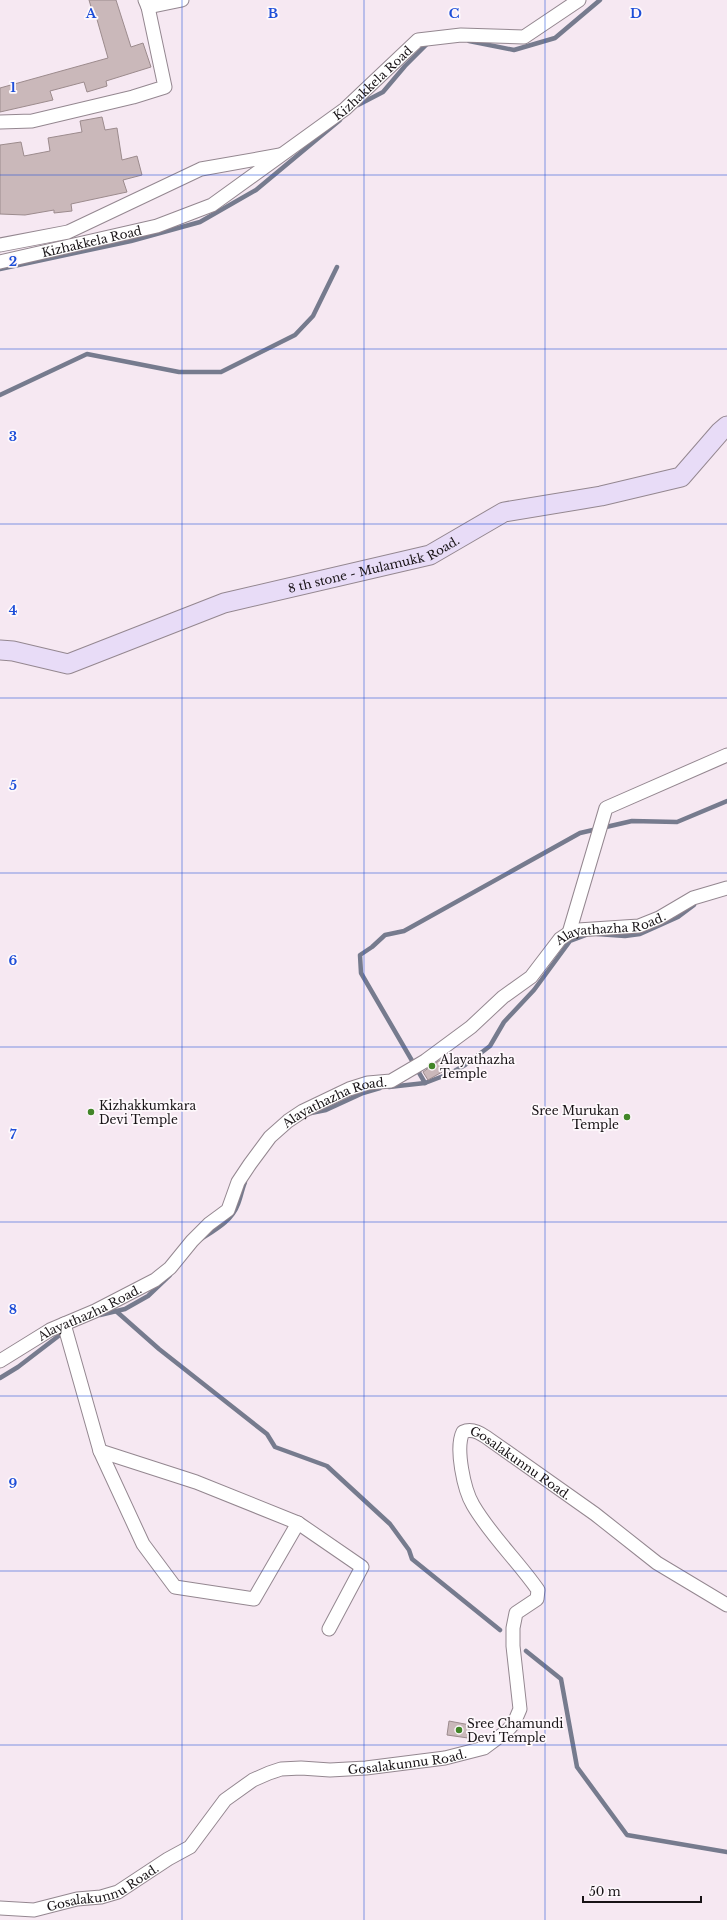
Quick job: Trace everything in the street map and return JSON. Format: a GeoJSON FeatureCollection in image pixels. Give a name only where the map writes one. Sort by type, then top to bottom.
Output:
{"type":"FeatureCollection","features":[{"type":"Feature","properties":{"kind":"main road","name":"8 th stone - Mulamukk Road."},"geometry":{"type":"LineString","coordinates":[[0,650],[13,651],[68,664],[224,603],[430,555],[504,512],[601,496],[681,477],[727,426]]}},
{"type":"Feature","properties":{"kind":"street"},"geometry":{"type":"LineString","coordinates":[[0,122],[32,121],[165,87],[146,4],[182,0]]}},
{"type":"Feature","properties":{"kind":"street","name":"Kizhakkela Road"},"geometry":{"type":"LineString","coordinates":[[0,262],[157,226],[212,205],[345,109],[418,40],[461,35],[524,37],[579,0]]}},
{"type":"Feature","properties":{"kind":"street","name":"Kizhakkela Road"},"geometry":{"type":"LineString","coordinates":[[0,245],[68,232],[201,170],[283,154]]}},
{"type":"Feature","properties":{"kind":"street"},"geometry":{"type":"LineString","coordinates":[[569,933],[606,808],[727,755]]}},
{"type":"Feature","properties":{"kind":"street","name":"Alayathazha Road."},"geometry":{"type":"LineString","coordinates":[[0,1361],[50,1330],[95,1311],[155,1280],[170,1268],[192,1241],[209,1224],[228,1210],[238,1182],[250,1164],[270,1137],[288,1121],[304,1110],[349,1089],[368,1083],[391,1081],[416,1066],[471,1027],[503,997],[531,977],[553,946],[569,933],[578,930],[639,926],[659,918],[693,898],[727,888]]}},
{"type":"Feature","properties":{"kind":"street"},"geometry":{"type":"LineString","coordinates":[[64,1324],[100,1451],[143,1544],[175,1587],[254,1599],[298,1523]]}},
{"type":"Feature","properties":{"kind":"street","name":"Gosalakunnu Road."},"geometry":{"type":"LineString","coordinates":[[0,1908],[34,1910],[77,1899],[101,1897],[118,1892],[168,1859],[190,1847],[225,1800],[253,1780],[269,1773],[281,1769],[301,1768],[330,1770],[366,1768],[445,1758],[484,1748],[507,1731],[514,1723],[520,1709],[513,1646],[513,1623],[516,1613],[537,1599],[538,1590],[472,1504],[460,1461],[460,1444],[463,1432],[473,1430],[486,1436],[595,1514],[656,1563],[727,1605]]}},
{"type":"Feature","properties":{"kind":"street"},"geometry":{"type":"LineString","coordinates":[[100,1451],[196,1482],[298,1523],[362,1567],[328,1629]]}},
{"type":"Feature","properties":{"kind":"building"},"geometry":{"type":"Polygon","coordinates":[[[89,0],[116,0],[131,47],[143,43],[151,67],[106,81],[107,86],[87,92],[84,82],[50,91],[53,100],[0,112],[0,88],[108,58],[96,16],[94,17],[89,0]]]}},
{"type":"Feature","properties":{"kind":"building"},"geometry":{"type":"Polygon","coordinates":[[[102,117],[105,130],[117,128],[122,160],[137,156],[142,175],[123,180],[127,192],[71,204],[72,211],[54,213],[54,210],[25,215],[0,214],[0,145],[21,142],[24,156],[50,151],[48,138],[82,132],[80,121],[102,117]]]}},
{"type":"Feature","properties":{"kind":"building","name":"Alayathazha Temple"},"geometry":{"type":"Polygon","coordinates":[[[444,1057],[442,1072],[428,1080],[423,1072],[444,1057]]]}},
{"type":"Feature","properties":{"kind":"building","name":"Sree Chamundi Devi Temple"},"geometry":{"type":"Polygon","coordinates":[[[449,1721],[470,1725],[468,1738],[447,1735],[449,1721]]]}},
{"type":"Feature","properties":{"kind":"waterway"},"geometry":{"type":"LineString","coordinates":[[469,41],[514,50],[555,38],[600,0]]}},
{"type":"Feature","properties":{"kind":"waterway"},"geometry":{"type":"LineString","coordinates":[[358,105],[383,92],[405,66],[427,44]]}},
{"type":"Feature","properties":{"kind":"waterway"},"geometry":{"type":"LineString","coordinates":[[0,269],[131,241],[200,222],[256,190],[340,120]]}},
{"type":"Feature","properties":{"kind":"waterway"},"geometry":{"type":"LineString","coordinates":[[0,395],[87,354],[179,372],[221,372],[295,335],[313,316],[337,267]]}},
{"type":"Feature","properties":{"kind":"waterway"},"geometry":{"type":"LineString","coordinates":[[425,1083],[361,973],[360,955],[372,947],[385,935],[404,931],[580,833],[632,821],[677,822],[727,801]]}},
{"type":"Feature","properties":{"kind":"waterway"},"geometry":{"type":"LineString","coordinates":[[597,934],[625,936],[640,934],[678,917],[694,905]]}},
{"type":"Feature","properties":{"kind":"waterway"},"geometry":{"type":"LineString","coordinates":[[389,1087],[425,1083],[451,1073],[465,1065],[490,1046],[504,1022],[534,990],[570,941],[586,935]]}},
{"type":"Feature","properties":{"kind":"waterway"},"geometry":{"type":"LineString","coordinates":[[311,1113],[326,1110],[363,1093],[380,1088]]}},
{"type":"Feature","properties":{"kind":"waterway"},"geometry":{"type":"LineString","coordinates":[[201,1239],[232,1215],[238,1204],[245,1182]]}},
{"type":"Feature","properties":{"kind":"waterway"},"geometry":{"type":"LineString","coordinates":[[100,1315],[125,1309],[148,1296],[170,1275]]}},
{"type":"Feature","properties":{"kind":"waterway"},"geometry":{"type":"LineString","coordinates":[[116,1311],[159,1349],[267,1434],[275,1447],[327,1466],[390,1524],[409,1550],[412,1559],[500,1630]]}},
{"type":"Feature","properties":{"kind":"waterway"},"geometry":{"type":"LineString","coordinates":[[0,1378],[18,1367],[65,1331]]}},
{"type":"Feature","properties":{"kind":"waterway"},"geometry":{"type":"LineString","coordinates":[[526,1651],[561,1679],[577,1767],[627,1835],[727,1852]]}},
{"type":"Feature","properties":{"kind":"place","name":"Alayathazha Temple"},"geometry":{"type":"Point","coordinates":[432,1066]}},
{"type":"Feature","properties":{"kind":"place","name":"Kizhakkumkara Devi Temple"},"geometry":{"type":"Point","coordinates":[91,1112]}},
{"type":"Feature","properties":{"kind":"place","name":"Sree Murukan Temple"},"geometry":{"type":"Point","coordinates":[627,1117]}},
{"type":"Feature","properties":{"kind":"place","name":"Sree Chamundi Devi Temple"},"geometry":{"type":"Point","coordinates":[459,1730]}}]}
